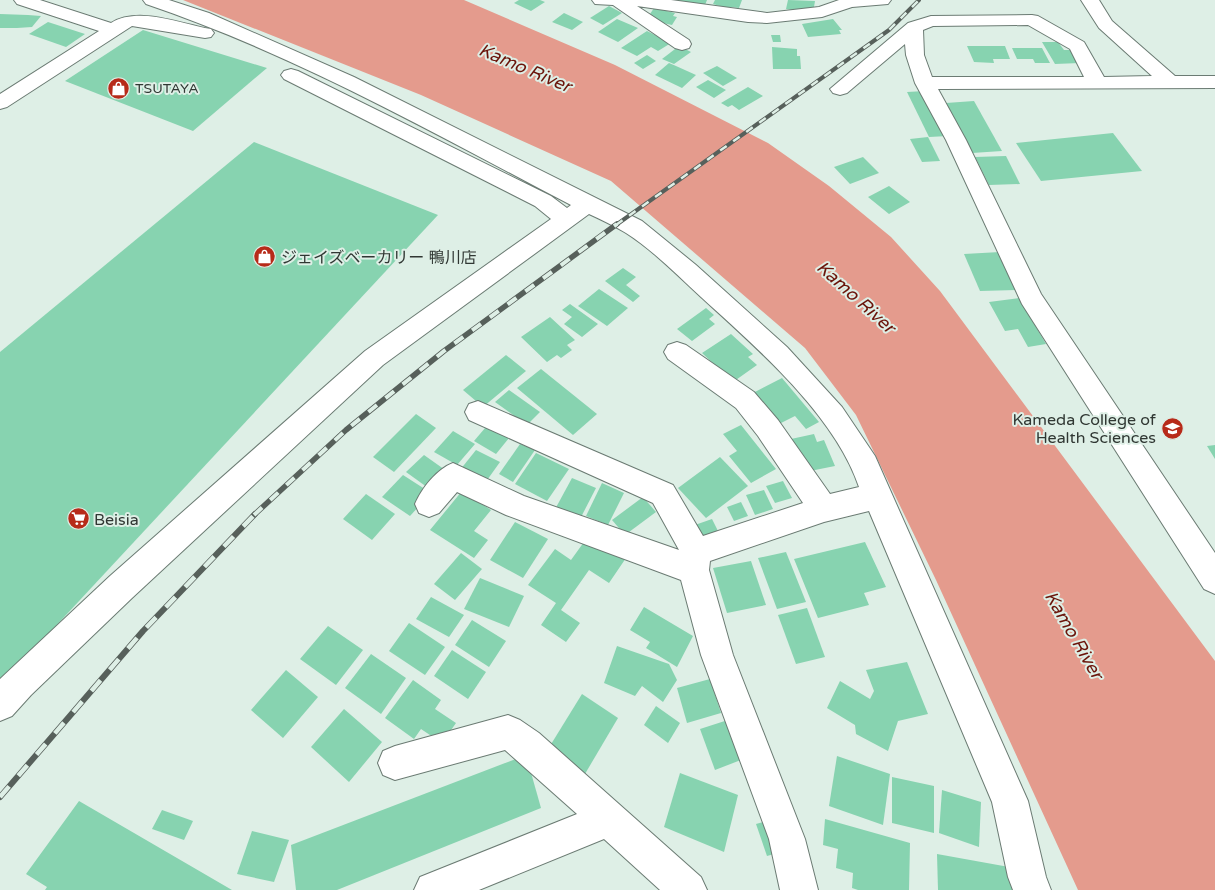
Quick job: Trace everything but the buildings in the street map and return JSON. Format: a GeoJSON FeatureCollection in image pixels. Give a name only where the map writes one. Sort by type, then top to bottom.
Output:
{"type":"FeatureCollection","features":[{"type":"Feature","properties":{"kind":"street"},"geometry":{"type":"LineString","coordinates":[[23,0],[113,30]]}},
{"type":"Feature","properties":{"kind":"street"},"geometry":{"type":"LineString","coordinates":[[152,0],[203,17],[347,81],[634,227],[658,245],[750,327],[803,380],[839,423],[864,462],[1010,802],[1027,877],[1032,890]]}},
{"type":"Feature","properties":{"kind":"street"},"geometry":{"type":"LineString","coordinates":[[601,0],[673,2],[748,17],[768,18],[822,12],[850,2],[900,12],[930,21],[1032,20]]}},
{"type":"Feature","properties":{"kind":"street"},"geometry":{"type":"LineString","coordinates":[[616,0],[682,44]]}},
{"type":"Feature","properties":{"kind":"street"},"geometry":{"type":"LineString","coordinates":[[768,18],[772,0]]}},
{"type":"Feature","properties":{"kind":"street"},"geometry":{"type":"LineString","coordinates":[[1020,0],[1032,20],[1077,46],[1097,82]]}},
{"type":"Feature","properties":{"kind":"street"},"geometry":{"type":"LineString","coordinates":[[1090,0],[1105,24],[1170,82]]}},
{"type":"Feature","properties":{"kind":"street"},"geometry":{"type":"LineString","coordinates":[[900,12],[925,83],[956,140],[1031,298],[1215,578]]}},
{"type":"Feature","properties":{"kind":"street"},"geometry":{"type":"LineString","coordinates":[[840,89],[900,12]]}},
{"type":"Feature","properties":{"kind":"street"},"geometry":{"type":"LineString","coordinates":[[0,103],[126,21],[137,20],[205,33],[542,202],[565,218]]}},
{"type":"Feature","properties":{"kind":"street"},"geometry":{"type":"LineString","coordinates":[[925,83],[1215,82]]}},
{"type":"Feature","properties":{"kind":"street"},"geometry":{"type":"LineString","coordinates":[[0,704],[19,683],[121,587],[374,358],[565,218],[589,203]]}},
{"type":"Feature","properties":{"kind":"street"},"geometry":{"type":"LineString","coordinates":[[677,352],[745,400],[768,428],[824,508]]}},
{"type":"Feature","properties":{"kind":"street"},"geometry":{"type":"LineString","coordinates":[[478,412],[663,494],[695,561],[717,655],[787,839],[799,890]]}},
{"type":"Feature","properties":{"kind":"street"},"geometry":{"type":"LineString","coordinates":[[429,504],[453,476],[516,506],[695,561],[824,508],[877,496]]}},
{"type":"Feature","properties":{"kind":"street"},"geometry":{"type":"LineString","coordinates":[[394,763],[508,732],[527,745],[688,890]]}},
{"type":"Feature","properties":{"kind":"street"},"geometry":{"type":"LineString","coordinates":[[433,890],[609,819]]}},
{"type":"Feature","properties":{"kind":"water","name":"Kamo River"},"geometry":{"type":"Polygon","coordinates":[[[183,0],[464,0],[615,65],[768,143],[829,186],[891,237],[940,291],[1215,661],[1215,890],[1078,890],[936,580],[856,415],[805,348],[611,181],[421,95],[183,0]]]}},
{"type":"Feature","properties":{"kind":"railway"},"geometry":{"type":"LineString","coordinates":[[616,225],[889,30],[919,0]]}},
{"type":"Feature","properties":{"kind":"railway"},"geometry":{"type":"LineString","coordinates":[[254,515],[346,430],[444,351],[617,224]]}},
{"type":"Feature","properties":{"kind":"railway"},"geometry":{"type":"LineString","coordinates":[[0,797],[143,631],[254,515]]}},
{"type":"Feature","properties":{"kind":"place","name":"TSUTAYA"},"geometry":{"type":"Point","coordinates":[119,88]}},
{"type":"Feature","properties":{"kind":"place","name":"ジェイズベーカリー 鴨川店"},"geometry":{"type":"Point","coordinates":[265,257]}},
{"type":"Feature","properties":{"kind":"place","name":"Kameda College of Health Sciences"},"geometry":{"type":"Point","coordinates":[1172,428]}},
{"type":"Feature","properties":{"kind":"place","name":"Beisia"},"geometry":{"type":"Point","coordinates":[78,519]}}]}
